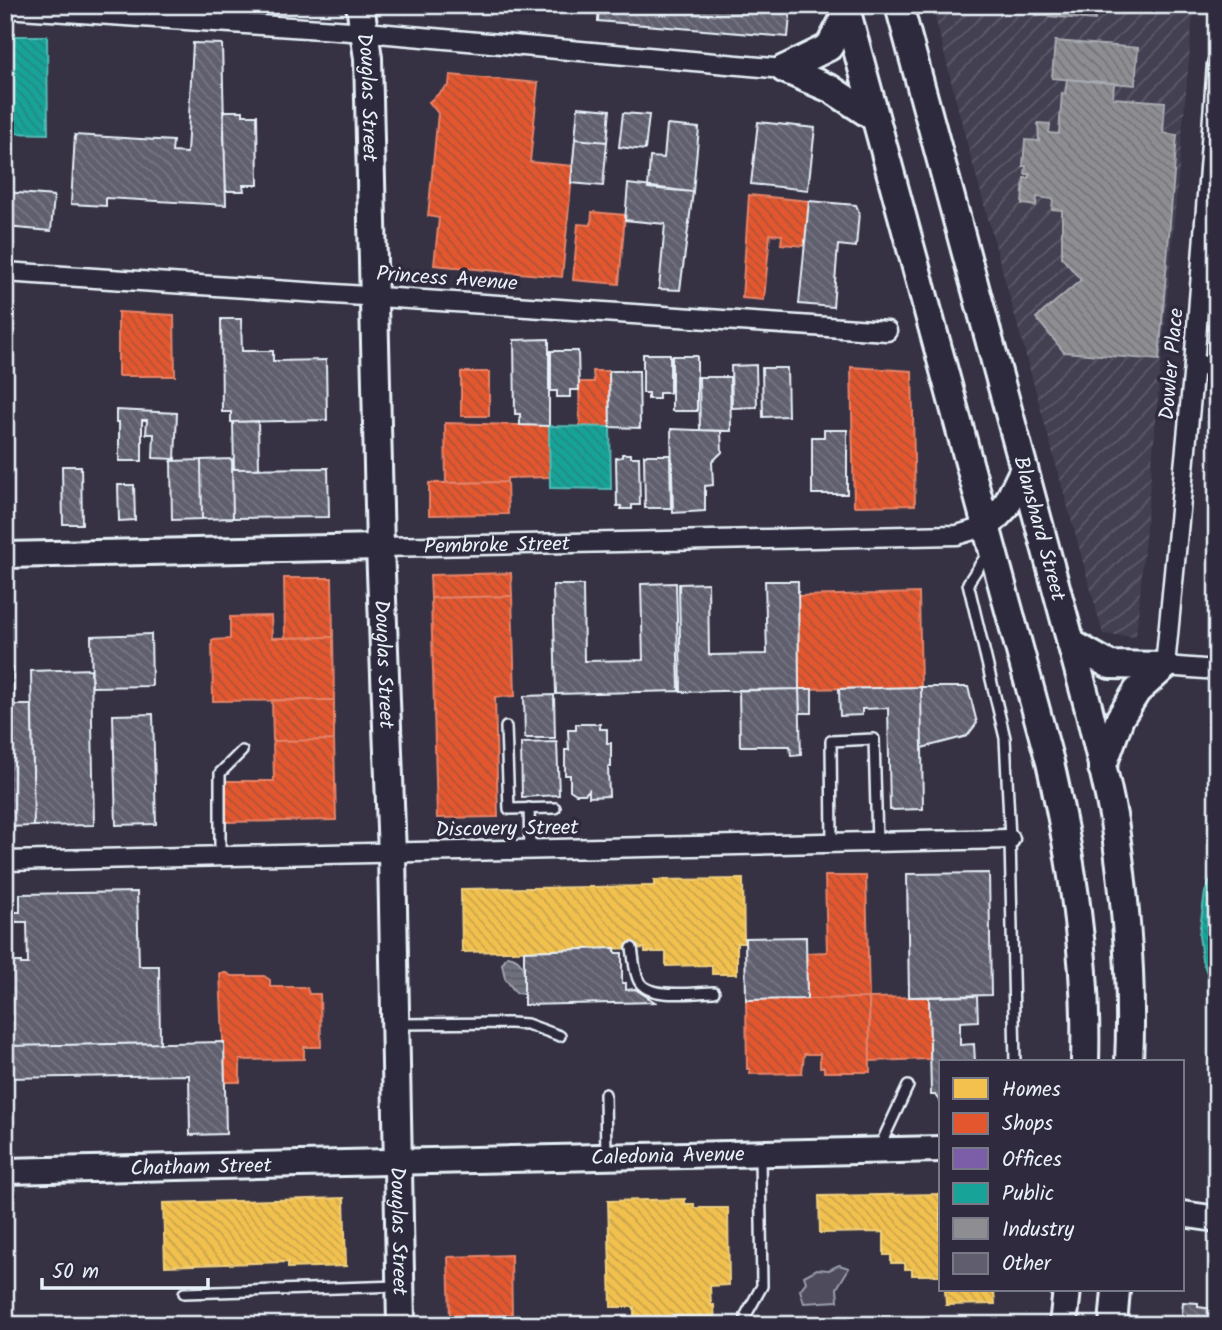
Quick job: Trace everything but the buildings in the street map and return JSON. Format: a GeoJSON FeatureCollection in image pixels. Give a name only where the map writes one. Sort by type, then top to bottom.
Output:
{"type":"FeatureCollection","features":[{"type":"Feature","properties":{"kind":"main road","name":"Douglas Street"},"geometry":{"type":"LineString","coordinates":[[360,5],[366,32],[375,296],[380,547],[392,854],[401,1325]]}},
{"type":"Feature","properties":{"kind":"main road","name":"Blanshard Street"},"geometry":{"type":"LineString","coordinates":[[899,5],[1071,643],[1102,768],[1113,819],[1123,889],[1129,959],[1129,1060]]}},
{"type":"Feature","properties":{"kind":"main road"},"geometry":{"type":"LineString","coordinates":[[784,69],[829,47],[846,9]]}},
{"type":"Feature","properties":{"kind":"main road"},"geometry":{"type":"LineString","coordinates":[[846,9],[1061,809],[1080,935],[1084,981],[1085,1060]]}},
{"type":"Feature","properties":{"kind":"main road"},"geometry":{"type":"LineString","coordinates":[[784,69],[831,89],[876,118]]}},
{"type":"Feature","properties":{"kind":"main road"},"geometry":{"type":"LineString","coordinates":[[989,537],[1024,470]]}},
{"type":"Feature","properties":{"kind":"main road"},"geometry":{"type":"LineString","coordinates":[[1071,643],[1110,665],[1165,667]]}},
{"type":"Feature","properties":{"kind":"main road"},"geometry":{"type":"LineString","coordinates":[[1102,768],[1120,718],[1137,691],[1165,667]]}},
{"type":"Feature","properties":{"kind":"main road"},"geometry":{"type":"LineString","coordinates":[[1063,1325],[1067,1292]]}},
{"type":"Feature","properties":{"kind":"main road"},"geometry":{"type":"LineString","coordinates":[[1113,1325],[1116,1292]]}},
{"type":"Feature","properties":{"kind":"street"},"geometry":{"type":"LineString","coordinates":[[5,8],[366,32],[784,69]]}},
{"type":"Feature","properties":{"kind":"street","name":"Dowler Place"},"geometry":{"type":"LineString","coordinates":[[1165,667],[1194,365],[1217,64]]}},
{"type":"Feature","properties":{"kind":"street","name":"Princess Avenue"},"geometry":{"type":"LineString","coordinates":[[5,272],[887,331]]}},
{"type":"Feature","properties":{"kind":"street"},"geometry":{"type":"LineString","coordinates":[[1194,365],[1217,367]]}},
{"type":"Feature","properties":{"kind":"street","name":"Pembroke Street"},"geometry":{"type":"LineString","coordinates":[[5,555],[957,535],[989,537]]}},
{"type":"Feature","properties":{"kind":"street"},"geometry":{"type":"LineString","coordinates":[[1165,667],[1217,670]]}},
{"type":"Feature","properties":{"kind":"street","name":"Discovery Street"},"geometry":{"type":"LineString","coordinates":[[5,861],[1010,839]]}},
{"type":"Feature","properties":{"kind":"street","name":"Caledonia Avenue"},"geometry":{"type":"LineString","coordinates":[[397,1161],[939,1149]]}},
{"type":"Feature","properties":{"kind":"street","name":"Chatham Street"},"geometry":{"type":"LineString","coordinates":[[5,1171],[397,1161]]}},
{"type":"Feature","properties":{"kind":"street"},"geometry":{"type":"LineString","coordinates":[[1184,1214],[1217,1219]]}},
{"type":"Feature","properties":{"kind":"lane"},"geometry":{"type":"LineString","coordinates":[[989,537],[968,583],[1005,738],[1010,839],[1014,1060]]}},
{"type":"Feature","properties":{"kind":"lane"},"geometry":{"type":"LineString","coordinates":[[506,727],[509,809],[555,808]]}},
{"type":"Feature","properties":{"kind":"lane"},"geometry":{"type":"LineString","coordinates":[[832,843],[831,741],[874,739],[877,842]]}},
{"type":"Feature","properties":{"kind":"lane"},"geometry":{"type":"LineString","coordinates":[[220,857],[220,773],[242,751]]}},
{"type":"Feature","properties":{"kind":"lane"},"geometry":{"type":"LineString","coordinates":[[529,808],[530,851]]}},
{"type":"Feature","properties":{"kind":"lane"},"geometry":{"type":"LineString","coordinates":[[632,948],[637,978],[648,990],[657,993],[714,992]]}},
{"type":"Feature","properties":{"kind":"lane"},"geometry":{"type":"LineString","coordinates":[[394,1024],[527,1024],[559,1036]]}},
{"type":"Feature","properties":{"kind":"lane"},"geometry":{"type":"LineString","coordinates":[[878,1150],[908,1086]]}},
{"type":"Feature","properties":{"kind":"lane"},"geometry":{"type":"LineString","coordinates":[[605,1094],[606,1156]]}},
{"type":"Feature","properties":{"kind":"lane"},"geometry":{"type":"LineString","coordinates":[[746,1325],[746,1315],[762,1286],[760,1153]]}},
{"type":"Feature","properties":{"kind":"lane"},"geometry":{"type":"LineString","coordinates":[[184,1293],[400,1286]]}},
{"type":"Feature","properties":{"kind":"shaded area"},"geometry":{"type":"Polygon","coordinates":[[[932,5],[1194,5],[1136,637],[1103,634],[965,136],[932,5]]]}},
{"type":"Feature","properties":{"kind":"shaded area"},"geometry":{"type":"Polygon","coordinates":[[[839,1265],[849,1268],[837,1288],[838,1301],[804,1303],[800,1290],[806,1282],[804,1276],[817,1269],[829,1270],[839,1265]]]}},
{"type":"Feature","properties":{"kind":"water"},"geometry":{"type":"Polygon","coordinates":[[[507,956],[514,958],[521,965],[524,994],[516,993],[505,978],[502,964],[507,956]]]}}]}
